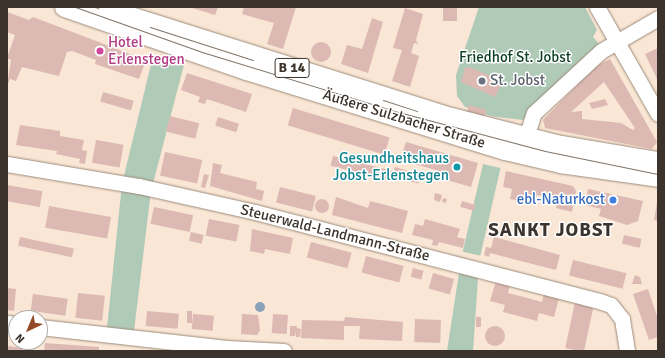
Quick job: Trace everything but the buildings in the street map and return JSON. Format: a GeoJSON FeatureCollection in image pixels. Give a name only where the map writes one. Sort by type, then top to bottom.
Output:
{"type":"FeatureCollection","features":[{"type":"Feature","properties":{"kind":"main road","name":"Äußere Sulzbacher Straße"},"geometry":{"type":"LineString","coordinates":[[64,7],[403,111],[527,156],[658,177]]}},
{"type":"Feature","properties":{"kind":"main road","name":"Äußere Sulzbacher Straße"},"geometry":{"type":"LineString","coordinates":[[101,7],[366,100]]}},
{"type":"Feature","properties":{"kind":"main road","name":"Äußere Sulzbacher Straße"},"geometry":{"type":"LineString","coordinates":[[403,111],[526,137],[658,161]]}},
{"type":"Feature","properties":{"kind":"street"},"geometry":{"type":"LineString","coordinates":[[597,7],[658,114]]}},
{"type":"Feature","properties":{"kind":"street"},"geometry":{"type":"LineString","coordinates":[[526,137],[534,113],[616,42],[658,18]]}},
{"type":"Feature","properties":{"kind":"street","name":"Steuerwald-Landmann-Straße"},"geometry":{"type":"LineString","coordinates":[[7,164],[139,186],[255,212],[602,302],[611,305],[622,319],[627,351]]}},
{"type":"Feature","properties":{"kind":"street"},"geometry":{"type":"LineString","coordinates":[[48,329],[120,344],[284,351]]}},
{"type":"Feature","properties":{"kind":"green space","name":"Friedhof St. Jobst"},"geometry":{"type":"Polygon","coordinates":[[[479,7],[585,7],[597,30],[593,37],[600,45],[523,120],[491,116],[485,114],[486,111],[465,107],[457,96],[456,75],[479,7]]]}},
{"type":"Feature","properties":{"kind":"green space"},"geometry":{"type":"Polygon","coordinates":[[[153,56],[184,65],[151,191],[134,331],[107,328],[122,184],[153,56]]]}},
{"type":"Feature","properties":{"kind":"green space"},"geometry":{"type":"Polygon","coordinates":[[[483,164],[501,168],[480,256],[463,252],[483,164]]]}},
{"type":"Feature","properties":{"kind":"green space"},"geometry":{"type":"Polygon","coordinates":[[[459,273],[478,278],[473,351],[447,351],[459,273]]]}},
{"type":"Feature","properties":{"kind":"water"},"geometry":{"type":"Polygon","coordinates":[[[258,302],[262,302],[264,303],[264,311],[258,312],[255,309],[255,305],[258,302]]]}},
{"type":"Feature","properties":{"kind":"tram line"},"geometry":{"type":"LineString","coordinates":[[75,7],[202,52],[402,113],[545,151],[658,174]]}},
{"type":"Feature","properties":{"kind":"tram line"},"geometry":{"type":"LineString","coordinates":[[150,27],[253,60]]}},
{"type":"Feature","properties":{"kind":"tram line"},"geometry":{"type":"LineString","coordinates":[[383,100],[417,111]]}},
{"type":"Feature","properties":{"kind":"place","name":"Hotel Erlenstegen"},"geometry":{"type":"Point","coordinates":[100,51]}},
{"type":"Feature","properties":{"kind":"place","name":"St. Jobst"},"geometry":{"type":"Point","coordinates":[482,81]}},
{"type":"Feature","properties":{"kind":"place","name":"Gesundheitshaus Jobst-Erlenstegen"},"geometry":{"type":"Point","coordinates":[457,167]}},
{"type":"Feature","properties":{"kind":"place","name":"ebl-Naturkost"},"geometry":{"type":"Point","coordinates":[613,200]}},
{"type":"Feature","properties":{"kind":"district","name":"SANKT JOBST"},"geometry":{"type":"Point","coordinates":[551,231]}}]}
